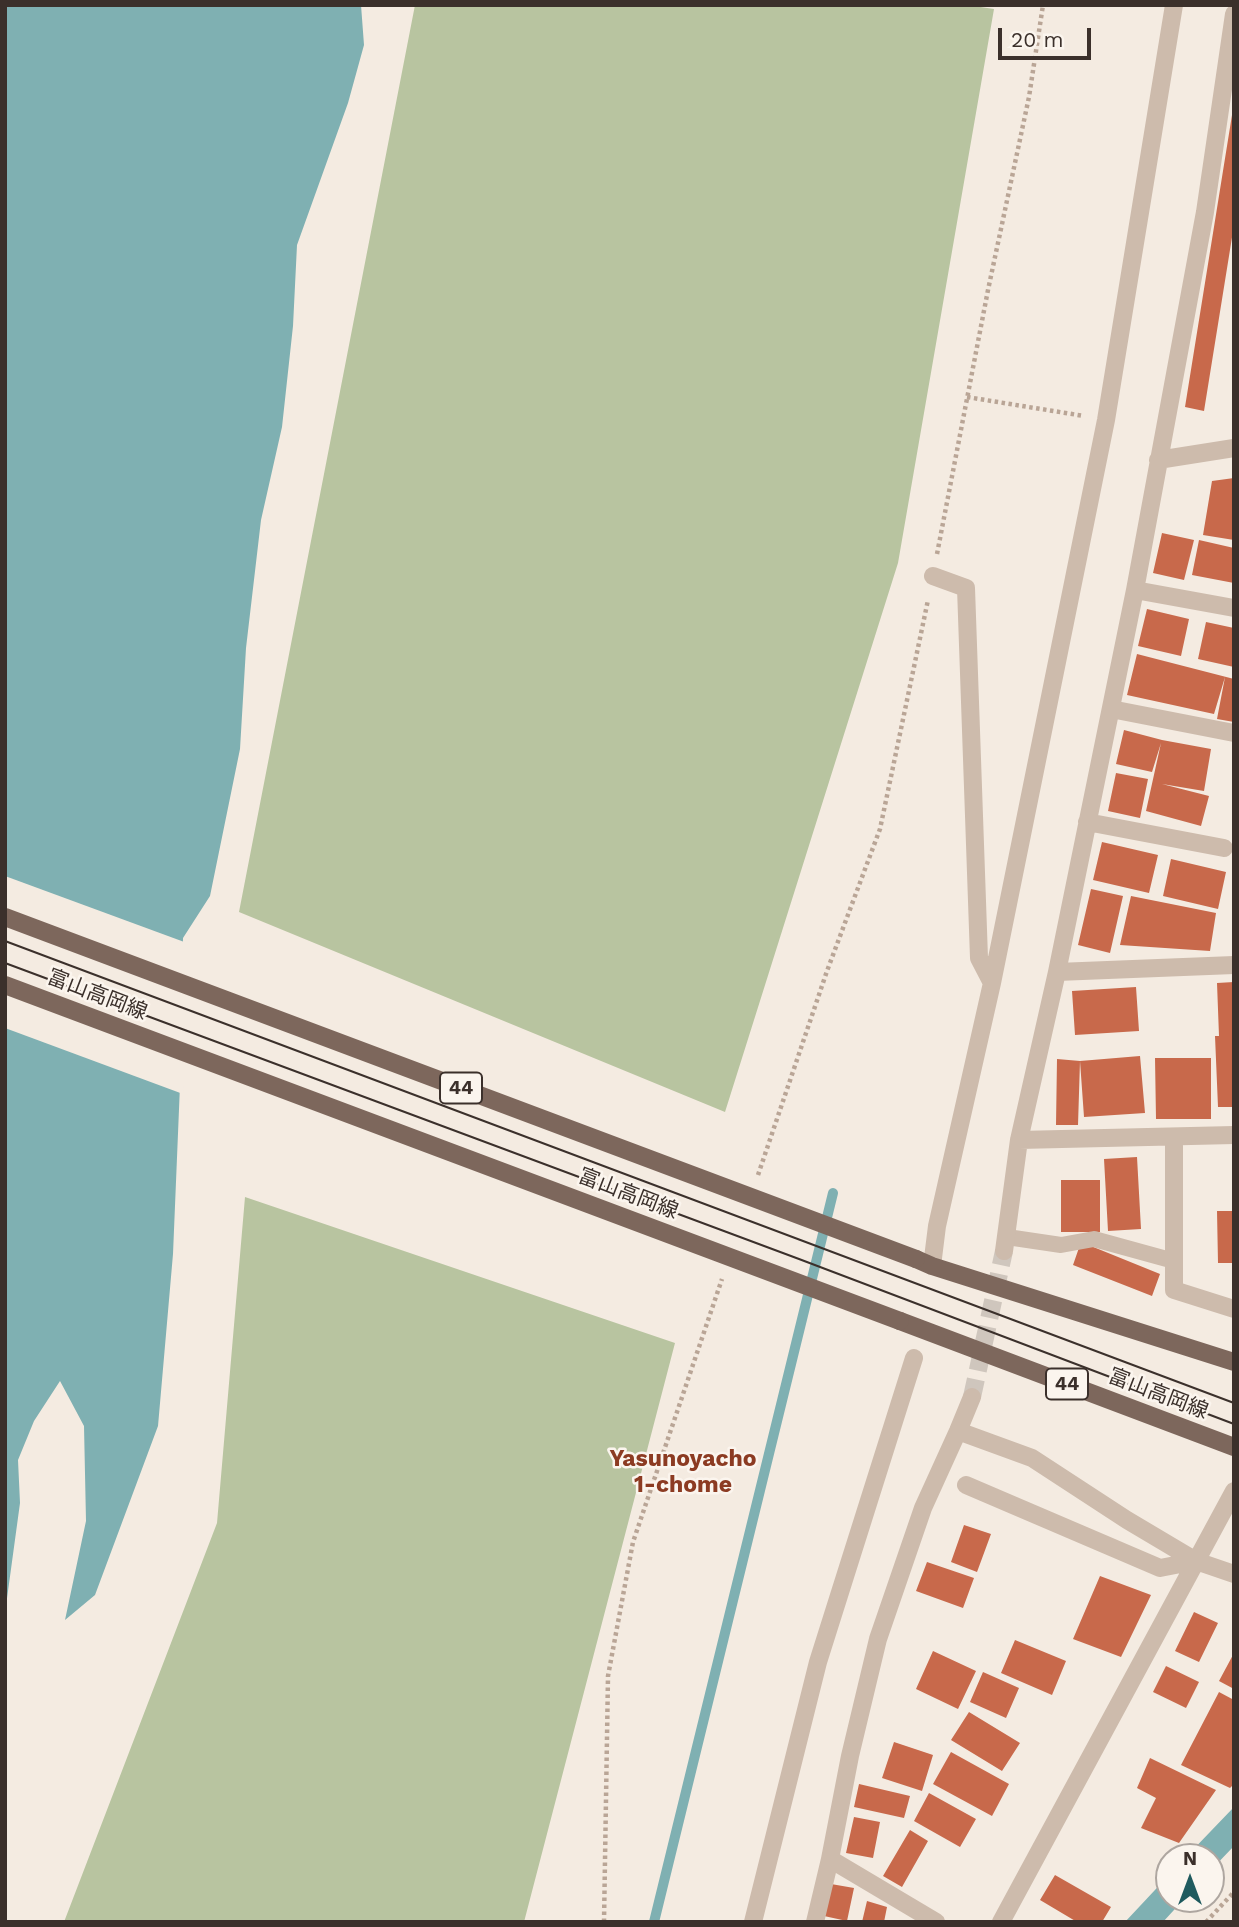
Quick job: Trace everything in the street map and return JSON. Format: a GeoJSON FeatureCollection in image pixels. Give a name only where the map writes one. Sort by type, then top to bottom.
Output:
{"type":"FeatureCollection","features":[{"type":"Feature","properties":{"kind":"main road","name":"富山高岡線"},"geometry":{"type":"LineString","coordinates":[[5,917],[924,1262],[1234,1362]]}},
{"type":"Feature","properties":{"kind":"main road","name":"富山高岡線"},"geometry":{"type":"LineString","coordinates":[[5,985],[1234,1447]]}},
{"type":"Feature","properties":{"kind":"street"},"geometry":{"type":"LineString","coordinates":[[924,1262],[937,1226],[992,983],[1106,420],[1174,5]]}},
{"type":"Feature","properties":{"kind":"street"},"geometry":{"type":"LineString","coordinates":[[1006,1244],[1019,1140],[1057,972],[1135,590],[1205,212],[1234,13]]}},
{"type":"Feature","properties":{"kind":"street"},"geometry":{"type":"LineString","coordinates":[[1158,460],[1234,448]]}},
{"type":"Feature","properties":{"kind":"street"},"geometry":{"type":"LineString","coordinates":[[933,576],[966,588],[979,958],[992,983]]}},
{"type":"Feature","properties":{"kind":"street"},"geometry":{"type":"LineString","coordinates":[[1135,590],[1234,608]]}},
{"type":"Feature","properties":{"kind":"street"},"geometry":{"type":"LineString","coordinates":[[1111,709],[1234,733]]}},
{"type":"Feature","properties":{"kind":"street"},"geometry":{"type":"LineString","coordinates":[[1087,822],[1224,848]]}},
{"type":"Feature","properties":{"kind":"street"},"geometry":{"type":"LineString","coordinates":[[1057,972],[1234,965]]}},
{"type":"Feature","properties":{"kind":"street"},"geometry":{"type":"LineString","coordinates":[[1019,1140],[1234,1135]]}},
{"type":"Feature","properties":{"kind":"street"},"geometry":{"type":"LineString","coordinates":[[1174,1136],[1174,1290],[1234,1310]]}},
{"type":"Feature","properties":{"kind":"street"},"geometry":{"type":"LineString","coordinates":[[753,1922],[818,1661],[914,1358]]}},
{"type":"Feature","properties":{"kind":"street"},"geometry":{"type":"LineString","coordinates":[[815,1922],[878,1639],[923,1508],[972,1397]]}},
{"type":"Feature","properties":{"kind":"street"},"geometry":{"type":"LineString","coordinates":[[958,1432],[1032,1458],[1196,1561],[1234,1574]]}},
{"type":"Feature","properties":{"kind":"street"},"geometry":{"type":"LineString","coordinates":[[966,1485],[1160,1568],[1196,1561]]}},
{"type":"Feature","properties":{"kind":"street"},"geometry":{"type":"LineString","coordinates":[[1001,1922],[1234,1491]]}},
{"type":"Feature","properties":{"kind":"street"},"geometry":{"type":"LineString","coordinates":[[830,1859],[936,1922]]}},
{"type":"Feature","properties":{"kind":"lane"},"geometry":{"type":"LineString","coordinates":[[1006,1244],[1061,1245],[1094,1239],[1174,1261]]}},
{"type":"Feature","properties":{"kind":"path"},"geometry":{"type":"LineString","coordinates":[[933,576],[1029,97],[1043,5]]}},
{"type":"Feature","properties":{"kind":"path"},"geometry":{"type":"LineString","coordinates":[[967,397],[1106,420]]}},
{"type":"Feature","properties":{"kind":"path"},"geometry":{"type":"LineString","coordinates":[[1206,1922],[1234,1892]]}},
{"type":"Feature","properties":{"kind":"green space"},"geometry":{"type":"Polygon","coordinates":[[[415,5],[967,5],[994,9],[898,563],[725,1112],[239,912],[415,5]]]}},
{"type":"Feature","properties":{"kind":"green space"},"geometry":{"type":"Polygon","coordinates":[[[245,1197],[675,1343],[524,1922],[64,1922],[217,1523],[245,1197]]]}},
{"type":"Feature","properties":{"kind":"water"},"geometry":{"type":"Polygon","coordinates":[[[5,5],[361,5],[364,45],[348,103],[297,245],[293,326],[282,427],[261,520],[246,648],[240,749],[210,896],[183,938],[173,1254],[158,1426],[95,1595],[65,1620],[86,1521],[84,1426],[60,1381],[34,1421],[18,1460],[20,1503],[5,1613],[5,5]]]}},
{"type":"Feature","properties":{"kind":"water"},"geometry":{"type":"Polygon","coordinates":[[[1234,1807],[1234,1846],[1225,1855],[1225,1843],[1199,1843],[1234,1807]]]}},
{"type":"Feature","properties":{"kind":"water"},"geometry":{"type":"Polygon","coordinates":[[[1155,1890],[1155,1913],[1171,1913],[1163,1922],[1125,1922],[1155,1890]]]}},
{"type":"Feature","properties":{"kind":"pier"},"geometry":{"type":"Polygon","coordinates":[[[5,876],[187,943],[183,1094],[5,1028],[5,876]]]}},
{"type":"Feature","properties":{"kind":"building"},"geometry":{"type":"Polygon","coordinates":[[[1232,115],[1234,225],[1204,411],[1185,407],[1232,115]]]}},
{"type":"Feature","properties":{"kind":"building"},"geometry":{"type":"Polygon","coordinates":[[[1234,478],[1234,540],[1203,535],[1212,481],[1234,478]]]}},
{"type":"Feature","properties":{"kind":"building"},"geometry":{"type":"Polygon","coordinates":[[[1162,533],[1194,540],[1184,580],[1153,573],[1162,533]]]}},
{"type":"Feature","properties":{"kind":"building"},"geometry":{"type":"Polygon","coordinates":[[[1199,540],[1234,548],[1234,583],[1192,575],[1199,540]]]}},
{"type":"Feature","properties":{"kind":"building"},"geometry":{"type":"Polygon","coordinates":[[[1147,609],[1189,619],[1181,656],[1138,646],[1147,609]]]}},
{"type":"Feature","properties":{"kind":"building"},"geometry":{"type":"Polygon","coordinates":[[[1206,622],[1234,628],[1234,667],[1198,659],[1206,622]]]}},
{"type":"Feature","properties":{"kind":"building"},"geometry":{"type":"Polygon","coordinates":[[[1137,654],[1234,679],[1234,722],[1217,719],[1225,677],[1214,714],[1127,695],[1137,654]]]}},
{"type":"Feature","properties":{"kind":"building"},"geometry":{"type":"Polygon","coordinates":[[[1124,730],[1211,749],[1204,791],[1162,784],[1209,796],[1201,826],[1146,811],[1161,743],[1152,772],[1116,764],[1124,730]]]}},
{"type":"Feature","properties":{"kind":"building"},"geometry":{"type":"Polygon","coordinates":[[[1116,773],[1148,779],[1140,818],[1108,811],[1116,773]]]}},
{"type":"Feature","properties":{"kind":"building"},"geometry":{"type":"Polygon","coordinates":[[[1102,842],[1158,855],[1149,893],[1093,880],[1102,842]]]}},
{"type":"Feature","properties":{"kind":"building"},"geometry":{"type":"Polygon","coordinates":[[[1171,859],[1226,872],[1218,909],[1163,896],[1171,859]]]}},
{"type":"Feature","properties":{"kind":"building"},"geometry":{"type":"Polygon","coordinates":[[[1091,889],[1123,896],[1110,953],[1078,945],[1091,889]]]}},
{"type":"Feature","properties":{"kind":"building"},"geometry":{"type":"Polygon","coordinates":[[[1131,896],[1216,913],[1210,951],[1120,945],[1131,896]]]}},
{"type":"Feature","properties":{"kind":"building"},"geometry":{"type":"Polygon","coordinates":[[[1234,982],[1234,1107],[1218,1107],[1215,1036],[1219,1036],[1217,983],[1234,982]]]}},
{"type":"Feature","properties":{"kind":"building"},"geometry":{"type":"Polygon","coordinates":[[[1136,987],[1139,1031],[1075,1035],[1072,991],[1136,987]]]}},
{"type":"Feature","properties":{"kind":"building"},"geometry":{"type":"Polygon","coordinates":[[[1140,1056],[1145,1113],[1084,1117],[1080,1061],[1140,1056]]]}},
{"type":"Feature","properties":{"kind":"building"},"geometry":{"type":"Polygon","coordinates":[[[1155,1058],[1211,1058],[1211,1119],[1156,1119],[1155,1058]]]}},
{"type":"Feature","properties":{"kind":"building"},"geometry":{"type":"Polygon","coordinates":[[[1057,1059],[1080,1061],[1078,1125],[1056,1125],[1057,1059]]]}},
{"type":"Feature","properties":{"kind":"building"},"geometry":{"type":"Polygon","coordinates":[[[1137,1157],[1141,1229],[1108,1231],[1104,1159],[1137,1157]]]}},
{"type":"Feature","properties":{"kind":"building"},"geometry":{"type":"Polygon","coordinates":[[[1061,1180],[1100,1180],[1100,1232],[1061,1232],[1061,1180]]]}},
{"type":"Feature","properties":{"kind":"building"},"geometry":{"type":"Polygon","coordinates":[[[1217,1211],[1234,1211],[1234,1263],[1218,1263],[1217,1211]]]}},
{"type":"Feature","properties":{"kind":"building"},"geometry":{"type":"Polygon","coordinates":[[[1081,1242],[1160,1274],[1152,1296],[1073,1265],[1081,1242]]]}},
{"type":"Feature","properties":{"kind":"building"},"geometry":{"type":"Polygon","coordinates":[[[964,1525],[991,1534],[977,1572],[951,1562],[964,1525]]]}},
{"type":"Feature","properties":{"kind":"building"},"geometry":{"type":"Polygon","coordinates":[[[927,1562],[974,1578],[963,1608],[916,1591],[927,1562]]]}},
{"type":"Feature","properties":{"kind":"building"},"geometry":{"type":"Polygon","coordinates":[[[1100,1576],[1151,1595],[1121,1657],[1073,1639],[1100,1576]]]}},
{"type":"Feature","properties":{"kind":"building"},"geometry":{"type":"Polygon","coordinates":[[[1194,1612],[1218,1623],[1199,1662],[1175,1651],[1194,1612]]]}},
{"type":"Feature","properties":{"kind":"building"},"geometry":{"type":"Polygon","coordinates":[[[1015,1640],[1066,1661],[1052,1695],[1001,1673],[1015,1640]]]}},
{"type":"Feature","properties":{"kind":"building"},"geometry":{"type":"Polygon","coordinates":[[[933,1651],[976,1671],[958,1709],[916,1689],[933,1651]]]}},
{"type":"Feature","properties":{"kind":"building"},"geometry":{"type":"Polygon","coordinates":[[[1234,1653],[1234,1689],[1219,1681],[1234,1653]]]}},
{"type":"Feature","properties":{"kind":"building"},"geometry":{"type":"Polygon","coordinates":[[[1166,1666],[1199,1682],[1186,1708],[1153,1692],[1166,1666]]]}},
{"type":"Feature","properties":{"kind":"building"},"geometry":{"type":"Polygon","coordinates":[[[983,1672],[1019,1688],[1006,1718],[970,1702],[983,1672]]]}},
{"type":"Feature","properties":{"kind":"building"},"geometry":{"type":"Polygon","coordinates":[[[1219,1692],[1234,1700],[1234,1784],[1230,1788],[1181,1765],[1219,1692]]]}},
{"type":"Feature","properties":{"kind":"building"},"geometry":{"type":"Polygon","coordinates":[[[969,1712],[1020,1743],[1002,1771],[951,1740],[969,1712]]]}},
{"type":"Feature","properties":{"kind":"building"},"geometry":{"type":"Polygon","coordinates":[[[894,1742],[933,1755],[922,1791],[882,1778],[894,1742]]]}},
{"type":"Feature","properties":{"kind":"building"},"geometry":{"type":"Polygon","coordinates":[[[951,1752],[1009,1784],[992,1816],[933,1784],[951,1752]]]}},
{"type":"Feature","properties":{"kind":"building"},"geometry":{"type":"Polygon","coordinates":[[[1150,1758],[1216,1790],[1179,1843],[1141,1828],[1156,1798],[1137,1788],[1150,1758]]]}},
{"type":"Feature","properties":{"kind":"building"},"geometry":{"type":"Polygon","coordinates":[[[859,1784],[910,1796],[904,1818],[854,1807],[859,1784]]]}},
{"type":"Feature","properties":{"kind":"building"},"geometry":{"type":"Polygon","coordinates":[[[929,1793],[976,1819],[960,1847],[914,1821],[929,1793]]]}},
{"type":"Feature","properties":{"kind":"building"},"geometry":{"type":"Polygon","coordinates":[[[854,1817],[880,1822],[873,1858],[846,1853],[854,1817]]]}},
{"type":"Feature","properties":{"kind":"building"},"geometry":{"type":"Polygon","coordinates":[[[910,1830],[928,1841],[902,1887],[883,1876],[910,1830]]]}},
{"type":"Feature","properties":{"kind":"building"},"geometry":{"type":"Polygon","coordinates":[[[1055,1875],[1111,1907],[1102,1922],[1077,1922],[1040,1900],[1055,1875]]]}},
{"type":"Feature","properties":{"kind":"building"},"geometry":{"type":"Polygon","coordinates":[[[831,1884],[854,1888],[847,1921],[824,1916],[831,1884]]]}},
{"type":"Feature","properties":{"kind":"building"},"geometry":{"type":"Polygon","coordinates":[[[867,1901],[887,1907],[884,1922],[862,1922],[867,1901]]]}},
{"type":"Feature","properties":{"kind":"waterway"},"geometry":{"type":"LineString","coordinates":[[654,1922],[833,1193]]}},
{"type":"Feature","properties":{"kind":"tunnel"},"geometry":{"type":"LineString","coordinates":[[972,1397],[1004,1251]]}},
{"type":"Feature","properties":{"kind":"tram line"},"geometry":{"type":"LineString","coordinates":[[5,941],[1234,1403]]}},
{"type":"Feature","properties":{"kind":"tram line"},"geometry":{"type":"LineString","coordinates":[[5,963],[1234,1424]]}},
{"type":"Feature","properties":{"kind":"district","name":"Yasunoyacho 1-chome"},"geometry":{"type":"Point","coordinates":[683,1472]}}]}
